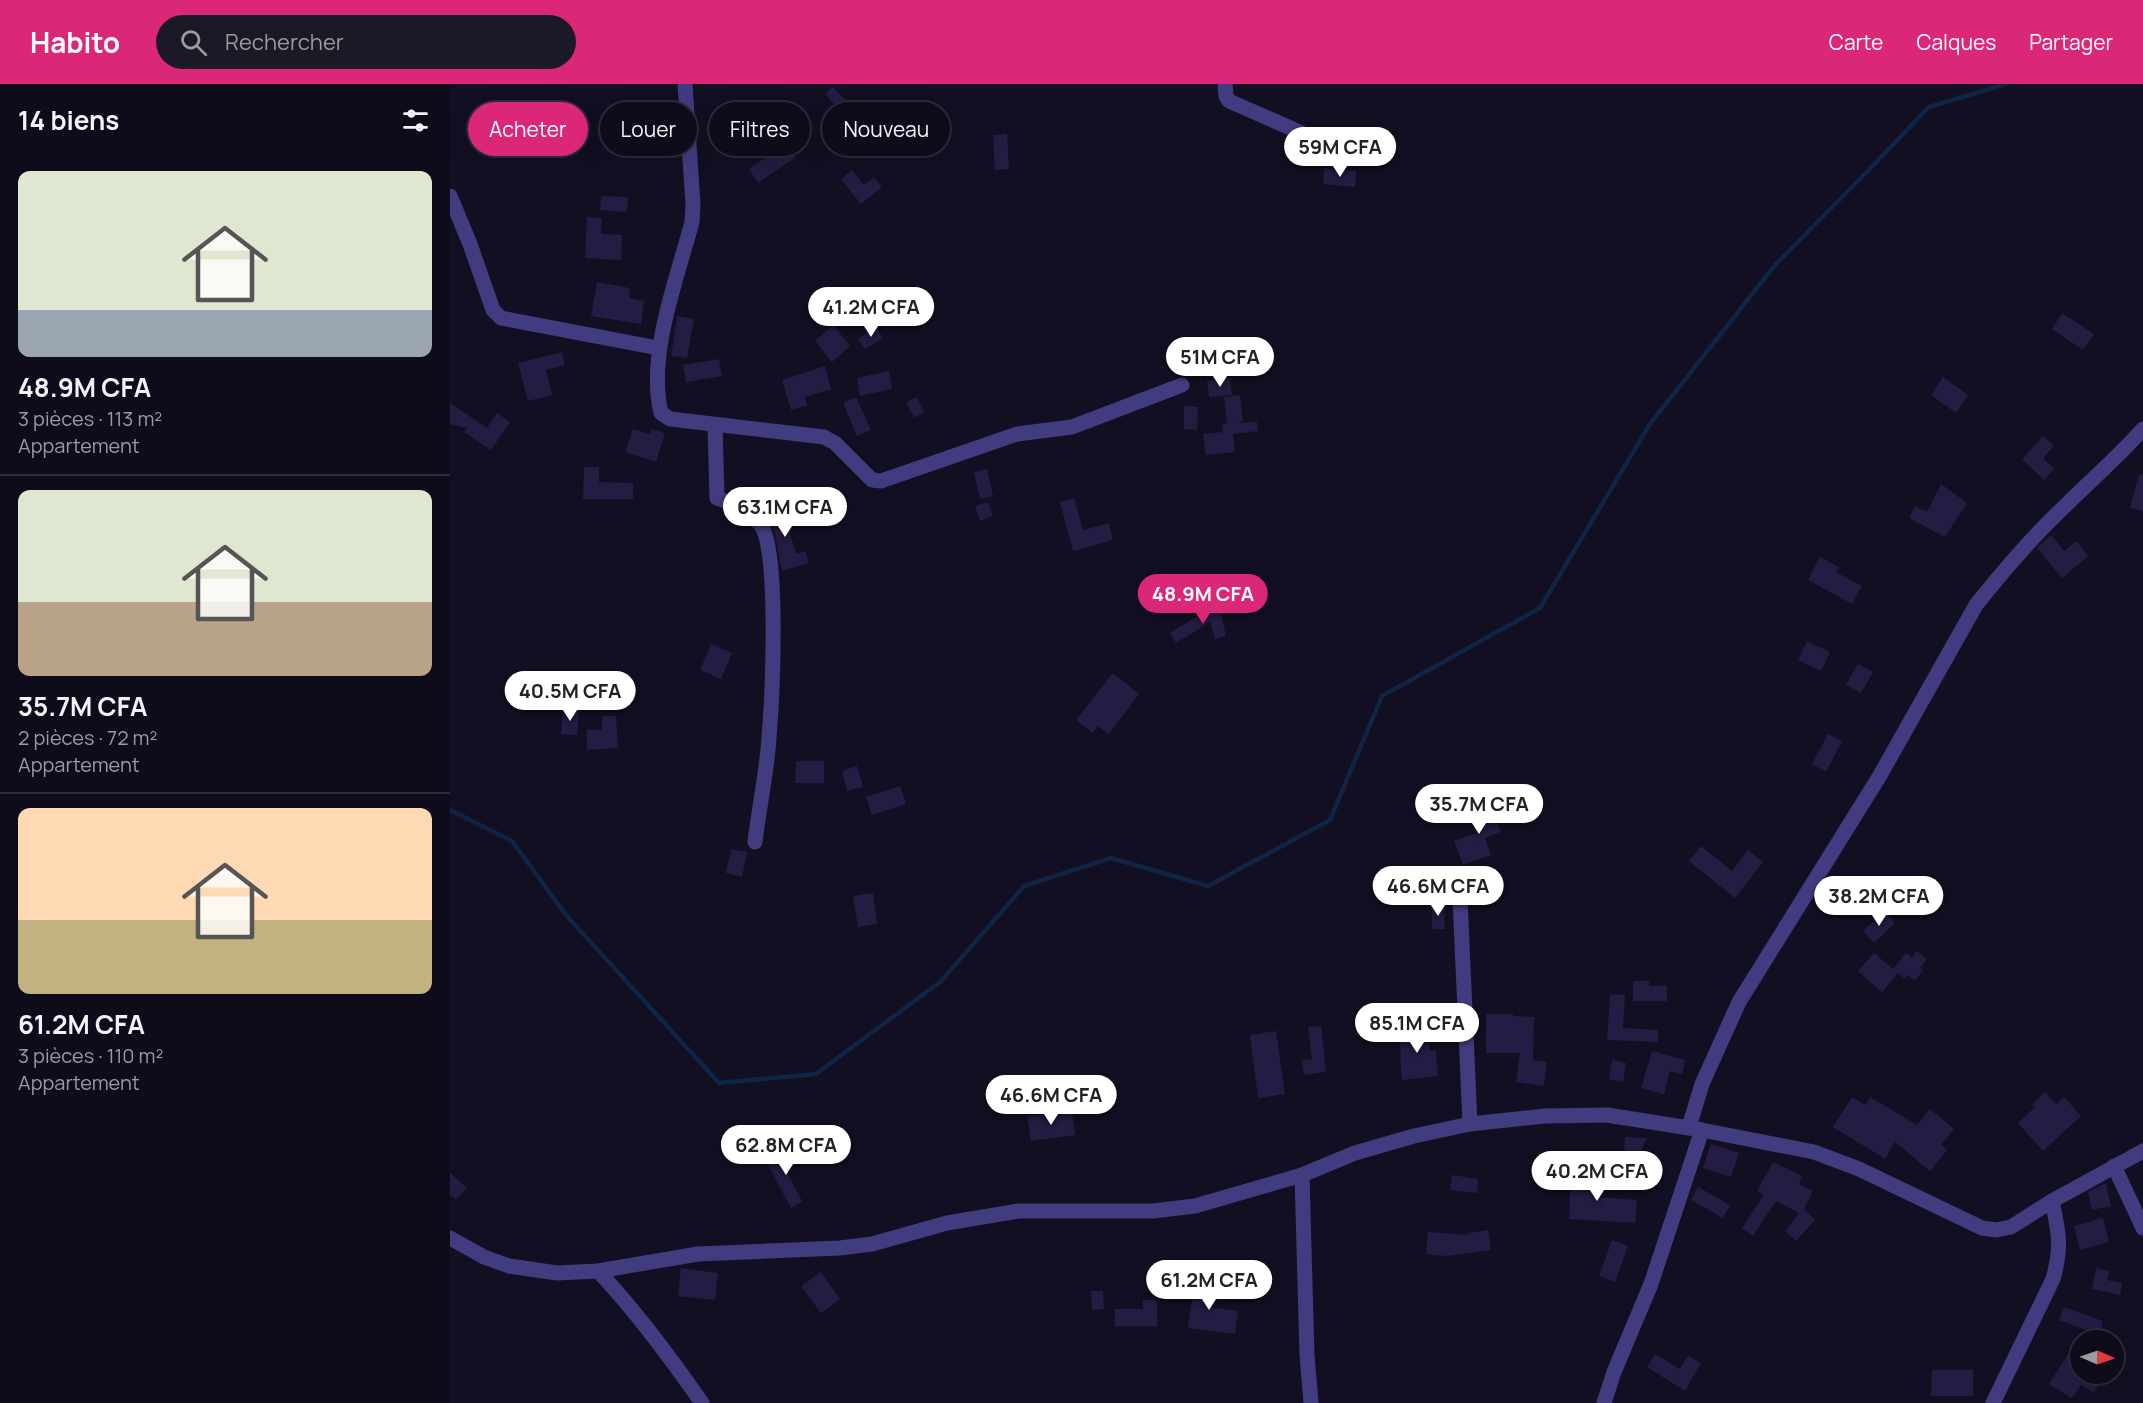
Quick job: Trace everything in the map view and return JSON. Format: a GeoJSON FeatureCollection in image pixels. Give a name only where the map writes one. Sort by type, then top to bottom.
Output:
{"type":"FeatureCollection","features":[{"type":"Feature","properties":{"kind":"street"},"geometry":{"type":"LineString","coordinates":[[685,84],[693,204],[692,222],[658,348],[658,403],[661,413],[670,419],[824,437],[835,443],[872,480],[881,481],[1017,434],[1072,427],[1182,384]]}},
{"type":"Feature","properties":{"kind":"street"},"geometry":{"type":"LineString","coordinates":[[1225,84],[1226,96],[1230,101],[1336,148]]}},
{"type":"Feature","properties":{"kind":"street"},"geometry":{"type":"LineString","coordinates":[[450,196],[493,310],[501,318],[658,348]]}},
{"type":"Feature","properties":{"kind":"street"},"geometry":{"type":"LineString","coordinates":[[715,425],[717,498],[725,500],[761,524],[767,539],[773,591],[769,738],[755,842]]}},
{"type":"Feature","properties":{"kind":"street"},"geometry":{"type":"LineString","coordinates":[[1604,1403],[1614,1372],[1651,1284],[1696,1128],[1702,1084],[1739,1002],[1879,777],[1976,605],[1991,585],[2062,509],[2143,429]]}},
{"type":"Feature","properties":{"kind":"street"},"geometry":{"type":"LineString","coordinates":[[1459,876],[1470,1124]]}},
{"type":"Feature","properties":{"kind":"street"},"geometry":{"type":"LineString","coordinates":[[450,1238],[484,1257],[509,1266],[557,1273],[598,1271],[698,1254],[840,1248],[872,1244],[946,1223],[1019,1211],[1153,1211],[1195,1206],[1302,1175],[1355,1153],[1414,1136],[1470,1124],[1545,1116],[1608,1115],[1696,1128],[1814,1152],[1859,1169],[1982,1228],[1996,1230],[2012,1227],[2052,1201],[2143,1151]]}},
{"type":"Feature","properties":{"kind":"street"},"geometry":{"type":"LineString","coordinates":[[2114,1166],[2143,1227]]}},
{"type":"Feature","properties":{"kind":"street"},"geometry":{"type":"LineString","coordinates":[[1302,1175],[1307,1355],[1311,1403]]}},
{"type":"Feature","properties":{"kind":"street"},"geometry":{"type":"LineString","coordinates":[[1993,1403],[2053,1279],[2059,1258],[2060,1236],[2052,1201]]}},
{"type":"Feature","properties":{"kind":"street"},"geometry":{"type":"LineString","coordinates":[[598,1271],[661,1345],[702,1403]]}},
{"type":"Feature","properties":{"kind":"building"},"geometry":{"type":"Polygon","coordinates":[[[833,87],[847,102],[832,102],[825,94],[833,87]]]}},
{"type":"Feature","properties":{"kind":"building"},"geometry":{"type":"Polygon","coordinates":[[[1007,134],[1009,169],[995,170],[993,135],[1007,134]]]}},
{"type":"Feature","properties":{"kind":"building"},"geometry":{"type":"Polygon","coordinates":[[[768,156],[796,157],[758,183],[749,169],[768,156]]]}},
{"type":"Feature","properties":{"kind":"building"},"geometry":{"type":"Polygon","coordinates":[[[1324,168],[1356,171],[1355,187],[1323,184],[1324,168]]]}},
{"type":"Feature","properties":{"kind":"building"},"geometry":{"type":"Polygon","coordinates":[[[852,170],[864,185],[874,177],[882,187],[861,204],[841,179],[852,170]]]}},
{"type":"Feature","properties":{"kind":"building"},"geometry":{"type":"Polygon","coordinates":[[[601,196],[628,197],[627,212],[600,210],[601,196]]]}},
{"type":"Feature","properties":{"kind":"building"},"geometry":{"type":"Polygon","coordinates":[[[587,217],[602,218],[601,234],[622,235],[621,260],[585,258],[587,217]]]}},
{"type":"Feature","properties":{"kind":"building"},"geometry":{"type":"Polygon","coordinates":[[[597,282],[630,288],[629,298],[644,301],[641,324],[591,316],[597,282]]]}},
{"type":"Feature","properties":{"kind":"building"},"geometry":{"type":"Polygon","coordinates":[[[2062,313],[2094,334],[2083,350],[2052,329],[2062,313]]]}},
{"type":"Feature","properties":{"kind":"building"},"geometry":{"type":"Polygon","coordinates":[[[677,316],[694,319],[687,358],[671,356],[677,316]]]}},
{"type":"Feature","properties":{"kind":"building"},"geometry":{"type":"Polygon","coordinates":[[[833,325],[850,346],[832,362],[815,341],[833,325]]]}},
{"type":"Feature","properties":{"kind":"building"},"geometry":{"type":"Polygon","coordinates":[[[876,327],[883,338],[865,349],[858,339],[876,327]]]}},
{"type":"Feature","properties":{"kind":"building"},"geometry":{"type":"Polygon","coordinates":[[[562,352],[565,365],[546,370],[552,395],[528,401],[518,363],[562,352]]]}},
{"type":"Feature","properties":{"kind":"building"},"geometry":{"type":"Polygon","coordinates":[[[719,359],[722,376],[686,382],[683,365],[719,359]]]}},
{"type":"Feature","properties":{"kind":"building"},"geometry":{"type":"Polygon","coordinates":[[[825,366],[831,389],[805,397],[807,405],[791,410],[782,380],[825,366]]]}},
{"type":"Feature","properties":{"kind":"building"},"geometry":{"type":"Polygon","coordinates":[[[889,371],[892,389],[860,396],[857,378],[889,371]]]}},
{"type":"Feature","properties":{"kind":"building"},"geometry":{"type":"Polygon","coordinates":[[[1943,377],[1968,395],[1956,413],[1931,395],[1943,377]]]}},
{"type":"Feature","properties":{"kind":"building"},"geometry":{"type":"Polygon","coordinates":[[[1230,378],[1232,395],[1209,397],[1207,381],[1230,378]]]}},
{"type":"Feature","properties":{"kind":"building"},"geometry":{"type":"Polygon","coordinates":[[[1240,395],[1243,421],[1238,423],[1257,422],[1258,431],[1233,434],[1235,452],[1206,455],[1203,434],[1223,432],[1222,424],[1227,424],[1224,397],[1240,395]]]}},
{"type":"Feature","properties":{"kind":"building"},"geometry":{"type":"Polygon","coordinates":[[[856,397],[871,430],[857,436],[843,403],[856,397]]]}},
{"type":"Feature","properties":{"kind":"building"},"geometry":{"type":"Polygon","coordinates":[[[917,397],[924,412],[914,418],[906,402],[917,397]]]}},
{"type":"Feature","properties":{"kind":"building"},"geometry":{"type":"Polygon","coordinates":[[[450,403],[487,428],[497,413],[510,422],[491,450],[464,432],[467,428],[450,424],[450,403]]]}},
{"type":"Feature","properties":{"kind":"building"},"geometry":{"type":"Polygon","coordinates":[[[1184,406],[1198,407],[1197,430],[1184,429],[1184,406]]]}},
{"type":"Feature","properties":{"kind":"building"},"geometry":{"type":"Polygon","coordinates":[[[633,429],[650,434],[652,429],[665,433],[656,462],[625,452],[633,429]]]}},
{"type":"Feature","properties":{"kind":"building"},"geometry":{"type":"Polygon","coordinates":[[[2043,436],[2054,446],[2043,458],[2054,469],[2044,480],[2022,459],[2043,436]]]}},
{"type":"Feature","properties":{"kind":"building"},"geometry":{"type":"Polygon","coordinates":[[[584,467],[599,467],[599,482],[633,483],[633,499],[583,499],[584,467]]]}},
{"type":"Feature","properties":{"kind":"building"},"geometry":{"type":"Polygon","coordinates":[[[987,469],[993,496],[980,499],[974,472],[987,469]]]}},
{"type":"Feature","properties":{"kind":"building"},"geometry":{"type":"Polygon","coordinates":[[[2139,474],[2143,475],[2143,511],[2130,508],[2139,474]]]}},
{"type":"Feature","properties":{"kind":"building"},"geometry":{"type":"Polygon","coordinates":[[[1941,484],[1967,503],[1945,537],[1909,518],[1915,506],[1927,512],[1941,484]]]}},
{"type":"Feature","properties":{"kind":"building"},"geometry":{"type":"Polygon","coordinates":[[[1074,498],[1083,530],[1109,523],[1113,540],[1073,551],[1060,502],[1074,498]]]}},
{"type":"Feature","properties":{"kind":"building"},"geometry":{"type":"Polygon","coordinates":[[[988,502],[993,516],[980,521],[975,506],[988,502]]]}},
{"type":"Feature","properties":{"kind":"building"},"geometry":{"type":"Polygon","coordinates":[[[792,505],[796,517],[786,520],[796,554],[805,551],[809,563],[782,571],[775,534],[764,513],[792,505]]]}},
{"type":"Feature","properties":{"kind":"building"},"geometry":{"type":"Polygon","coordinates":[[[2051,535],[2064,551],[2076,541],[2088,556],[2062,578],[2037,548],[2051,535]]]}},
{"type":"Feature","properties":{"kind":"building"},"geometry":{"type":"Polygon","coordinates":[[[1820,557],[1839,567],[1836,572],[1862,586],[1852,604],[1808,580],[1820,557]]]}},
{"type":"Feature","properties":{"kind":"building"},"geometry":{"type":"Polygon","coordinates":[[[1230,606],[1231,609],[1221,615],[1226,636],[1215,639],[1210,622],[1176,643],[1170,633],[1201,614],[1230,606]]]}},
{"type":"Feature","properties":{"kind":"building"},"geometry":{"type":"Polygon","coordinates":[[[1807,641],[1830,652],[1821,671],[1798,660],[1807,641]]]}},
{"type":"Feature","properties":{"kind":"building"},"geometry":{"type":"Polygon","coordinates":[[[711,644],[732,653],[721,679],[700,670],[711,644]]]}},
{"type":"Feature","properties":{"kind":"building"},"geometry":{"type":"Polygon","coordinates":[[[1858,664],[1873,672],[1861,693],[1846,685],[1858,664]]]}},
{"type":"Feature","properties":{"kind":"building"},"geometry":{"type":"Polygon","coordinates":[[[1113,673],[1139,694],[1109,734],[1098,726],[1093,733],[1076,720],[1113,673]]]}},
{"type":"Feature","properties":{"kind":"building"},"geometry":{"type":"Polygon","coordinates":[[[563,708],[579,710],[577,735],[561,734],[563,708]]]}},
{"type":"Feature","properties":{"kind":"building"},"geometry":{"type":"Polygon","coordinates":[[[602,716],[616,716],[618,748],[587,750],[587,730],[602,730],[602,716]]]}},
{"type":"Feature","properties":{"kind":"building"},"geometry":{"type":"Polygon","coordinates":[[[1828,734],[1842,741],[1826,772],[1812,764],[1828,734]]]}},
{"type":"Feature","properties":{"kind":"building"},"geometry":{"type":"Polygon","coordinates":[[[796,761],[824,761],[824,783],[795,783],[796,761]]]}},
{"type":"Feature","properties":{"kind":"building"},"geometry":{"type":"Polygon","coordinates":[[[857,766],[863,787],[847,791],[842,771],[857,766]]]}},
{"type":"Feature","properties":{"kind":"building"},"geometry":{"type":"Polygon","coordinates":[[[900,786],[906,804],[872,815],[866,797],[900,786]]]}},
{"type":"Feature","properties":{"kind":"building"},"geometry":{"type":"Polygon","coordinates":[[[1490,801],[1501,832],[1485,838],[1491,855],[1463,865],[1454,841],[1479,832],[1470,808],[1490,801]]]}},
{"type":"Feature","properties":{"kind":"building"},"geometry":{"type":"Polygon","coordinates":[[[1701,846],[1732,871],[1748,850],[1763,862],[1735,898],[1689,861],[1701,846]]]}},
{"type":"Feature","properties":{"kind":"building"},"geometry":{"type":"Polygon","coordinates":[[[731,849],[747,852],[742,877],[726,873],[731,849]]]}},
{"type":"Feature","properties":{"kind":"building"},"geometry":{"type":"Polygon","coordinates":[[[873,893],[877,924],[858,927],[853,896],[873,893]]]}},
{"type":"Feature","properties":{"kind":"building"},"geometry":{"type":"Polygon","coordinates":[[[1444,905],[1445,929],[1432,929],[1432,906],[1444,905]]]}},
{"type":"Feature","properties":{"kind":"building"},"geometry":{"type":"Polygon","coordinates":[[[1885,911],[1895,923],[1874,943],[1863,931],[1885,911]]]}},
{"type":"Feature","properties":{"kind":"building"},"geometry":{"type":"Polygon","coordinates":[[[1917,951],[1927,959],[1920,968],[1923,970],[1915,981],[1908,975],[1905,979],[1898,973],[1882,992],[1858,971],[1874,953],[1893,969],[1906,953],[1912,958],[1917,951]]]}},
{"type":"Feature","properties":{"kind":"building"},"geometry":{"type":"Polygon","coordinates":[[[1633,981],[1649,981],[1649,986],[1667,986],[1667,1001],[1633,1001],[1633,981]]]}},
{"type":"Feature","properties":{"kind":"building"},"geometry":{"type":"Polygon","coordinates":[[[1610,994],[1625,995],[1623,1028],[1658,1030],[1658,1042],[1607,1040],[1610,994]]]}},
{"type":"Feature","properties":{"kind":"building"},"geometry":{"type":"Polygon","coordinates":[[[1486,1014],[1534,1017],[1533,1060],[1547,1062],[1544,1086],[1516,1082],[1520,1053],[1486,1053],[1486,1014]]]}},
{"type":"Feature","properties":{"kind":"building"},"geometry":{"type":"Polygon","coordinates":[[[1426,1025],[1430,1051],[1436,1050],[1438,1076],[1402,1080],[1398,1029],[1426,1025]]]}},
{"type":"Feature","properties":{"kind":"building"},"geometry":{"type":"Polygon","coordinates":[[[1321,1026],[1326,1072],[1304,1075],[1302,1060],[1312,1059],[1308,1027],[1321,1026]]]}},
{"type":"Feature","properties":{"kind":"building"},"geometry":{"type":"Polygon","coordinates":[[[1276,1031],[1285,1094],[1258,1098],[1250,1035],[1276,1031]]]}},
{"type":"Feature","properties":{"kind":"building"},"geometry":{"type":"Polygon","coordinates":[[[1652,1051],[1685,1060],[1682,1074],[1670,1071],[1664,1094],[1641,1088],[1652,1051]]]}},
{"type":"Feature","properties":{"kind":"building"},"geometry":{"type":"Polygon","coordinates":[[[1612,1060],[1626,1063],[1623,1082],[1609,1079],[1612,1060]]]}},
{"type":"Feature","properties":{"kind":"building"},"geometry":{"type":"Polygon","coordinates":[[[2045,1092],[2056,1104],[2064,1097],[2081,1116],[2043,1151],[2018,1123],[2035,1107],[2032,1104],[2045,1092]]]}},
{"type":"Feature","properties":{"kind":"building"},"geometry":{"type":"Polygon","coordinates":[[[1852,1097],[1865,1105],[1870,1097],[1917,1125],[1930,1109],[1954,1129],[1941,1145],[1947,1150],[1930,1171],[1895,1142],[1885,1159],[1833,1127],[1852,1097]]]}},
{"type":"Feature","properties":{"kind":"building"},"geometry":{"type":"Polygon","coordinates":[[[1064,1111],[1064,1113],[1072,1112],[1075,1135],[1031,1141],[1027,1116],[1064,1111]]]}},
{"type":"Feature","properties":{"kind":"building"},"geometry":{"type":"Polygon","coordinates":[[[1625,1137],[1647,1138],[1638,1157],[1624,1156],[1625,1137]]]}},
{"type":"Feature","properties":{"kind":"building"},"geometry":{"type":"Polygon","coordinates":[[[1711,1144],[1739,1153],[1731,1177],[1703,1168],[1711,1144]]]}},
{"type":"Feature","properties":{"kind":"building"},"geometry":{"type":"Polygon","coordinates":[[[795,1149],[801,1162],[786,1170],[802,1201],[791,1208],[767,1163],[795,1149]]]}},
{"type":"Feature","properties":{"kind":"building"},"geometry":{"type":"Polygon","coordinates":[[[1773,1162],[1802,1176],[1799,1184],[1813,1191],[1804,1209],[1815,1220],[1796,1241],[1785,1231],[1799,1213],[1776,1201],[1753,1236],[1742,1228],[1764,1195],[1757,1191],[1773,1162]]]}},
{"type":"Feature","properties":{"kind":"building"},"geometry":{"type":"Polygon","coordinates":[[[1571,1171],[1597,1171],[1597,1197],[1637,1200],[1635,1223],[1569,1219],[1571,1171]]]}},
{"type":"Feature","properties":{"kind":"building"},"geometry":{"type":"Polygon","coordinates":[[[450,1173],[467,1188],[456,1200],[450,1195],[450,1173]]]}},
{"type":"Feature","properties":{"kind":"building"},"geometry":{"type":"Polygon","coordinates":[[[1452,1175],[1478,1179],[1477,1193],[1450,1190],[1452,1175]]]}},
{"type":"Feature","properties":{"kind":"building"},"geometry":{"type":"Polygon","coordinates":[[[2106,1183],[2111,1206],[2092,1210],[2088,1192],[2106,1183]]]}},
{"type":"Feature","properties":{"kind":"building"},"geometry":{"type":"Polygon","coordinates":[[[1698,1187],[1730,1205],[1723,1218],[1691,1200],[1698,1187]]]}},
{"type":"Feature","properties":{"kind":"building"},"geometry":{"type":"Polygon","coordinates":[[[2103,1218],[2109,1242],[2080,1250],[2074,1226],[2103,1218]]]}},
{"type":"Feature","properties":{"kind":"building"},"geometry":{"type":"Polygon","coordinates":[[[1488,1230],[1491,1250],[1447,1256],[1426,1254],[1428,1232],[1468,1235],[1468,1233],[1488,1230]]]}},
{"type":"Feature","properties":{"kind":"building"},"geometry":{"type":"Polygon","coordinates":[[[1612,1240],[1628,1246],[1615,1282],[1599,1276],[1612,1240]]]}},
{"type":"Feature","properties":{"kind":"building"},"geometry":{"type":"Polygon","coordinates":[[[681,1268],[718,1273],[715,1300],[678,1296],[681,1268]]]}},
{"type":"Feature","properties":{"kind":"building"},"geometry":{"type":"Polygon","coordinates":[[[2096,1268],[2109,1271],[2107,1280],[2122,1283],[2120,1295],[2092,1289],[2096,1268]]]}},
{"type":"Feature","properties":{"kind":"building"},"geometry":{"type":"Polygon","coordinates":[[[821,1272],[840,1299],[821,1313],[801,1286],[821,1272]]]}},
{"type":"Feature","properties":{"kind":"building"},"geometry":{"type":"Polygon","coordinates":[[[1195,1275],[1210,1277],[1206,1307],[1238,1311],[1235,1334],[1188,1328],[1195,1275]]]}},
{"type":"Feature","properties":{"kind":"building"},"geometry":{"type":"Polygon","coordinates":[[[1091,1291],[1103,1291],[1104,1309],[1092,1310],[1091,1291]]]}},
{"type":"Feature","properties":{"kind":"building"},"geometry":{"type":"Polygon","coordinates":[[[1143,1300],[1157,1300],[1157,1326],[1115,1326],[1115,1309],[1143,1309],[1143,1300]]]}},
{"type":"Feature","properties":{"kind":"building"},"geometry":{"type":"Polygon","coordinates":[[[2064,1307],[2103,1321],[2100,1330],[2086,1330],[2059,1320],[2064,1307]]]}},
{"type":"Feature","properties":{"kind":"building"},"geometry":{"type":"Polygon","coordinates":[[[2070,1351],[2070,1384],[2100,1384],[2094,1393],[2081,1385],[2072,1398],[2049,1384],[2070,1351]]]}},
{"type":"Feature","properties":{"kind":"building"},"geometry":{"type":"Polygon","coordinates":[[[1655,1354],[1680,1369],[1688,1356],[1701,1363],[1685,1391],[1647,1367],[1655,1354]]]}},
{"type":"Feature","properties":{"kind":"building"},"geometry":{"type":"Polygon","coordinates":[[[1932,1370],[1973,1370],[1973,1396],[1931,1396],[1932,1370]]]}},
{"type":"Feature","properties":{"kind":"waterway"},"geometry":{"type":"LineString","coordinates":[[450,810],[512,841],[566,915],[719,1083],[816,1074],[940,982],[1024,886],[1111,858],[1208,886],[1330,820],[1382,696],[1540,608],[1650,424],[1775,265],[1929,107],[2006,84]]}}]}
